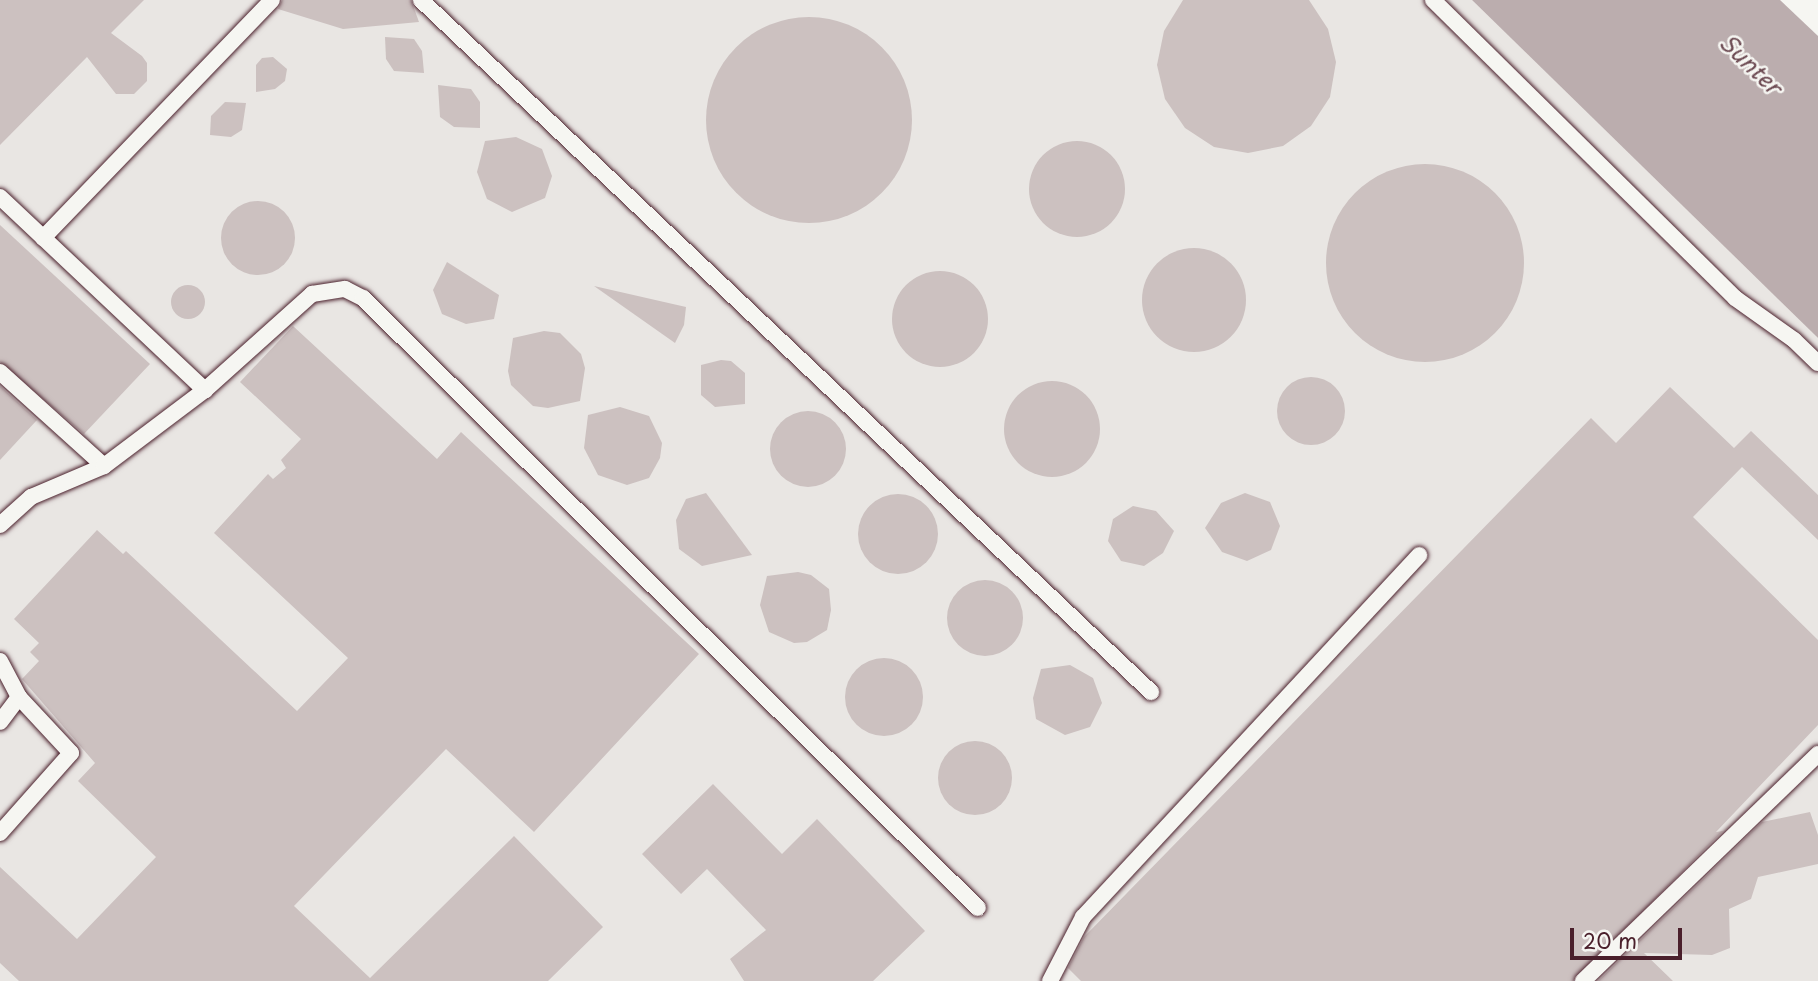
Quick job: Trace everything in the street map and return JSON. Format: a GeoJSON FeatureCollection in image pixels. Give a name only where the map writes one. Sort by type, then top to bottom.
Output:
{"type":"FeatureCollection","features":[{"type":"Feature","properties":{"kind":"lane"},"geometry":{"type":"LineString","coordinates":[[43,238],[272,0]]}},
{"type":"Feature","properties":{"kind":"lane"},"geometry":{"type":"LineString","coordinates":[[421,0],[1151,692]]}},
{"type":"Feature","properties":{"kind":"lane"},"geometry":{"type":"LineString","coordinates":[[1433,0],[1735,298],[1794,340],[1818,363]]}},
{"type":"Feature","properties":{"kind":"lane"},"geometry":{"type":"LineString","coordinates":[[0,197],[205,390]]}},
{"type":"Feature","properties":{"kind":"lane"},"geometry":{"type":"LineString","coordinates":[[0,525],[31,497],[104,466],[205,390],[312,293],[345,289],[363,298],[978,908]]}},
{"type":"Feature","properties":{"kind":"lane"},"geometry":{"type":"LineString","coordinates":[[0,372],[104,466]]}},
{"type":"Feature","properties":{"kind":"lane"},"geometry":{"type":"LineString","coordinates":[[1050,981],[1083,916],[1419,555]]}},
{"type":"Feature","properties":{"kind":"lane"},"geometry":{"type":"LineString","coordinates":[[0,661],[19,697],[71,753],[0,833]]}},
{"type":"Feature","properties":{"kind":"lane"},"geometry":{"type":"LineString","coordinates":[[0,722],[19,697]]}},
{"type":"Feature","properties":{"kind":"lane"},"geometry":{"type":"LineString","coordinates":[[1583,981],[1818,754]]}},
{"type":"Feature","properties":{"kind":"shaded area"},"geometry":{"type":"Polygon","coordinates":[[[0,0],[1472,0],[1818,338],[1818,981],[0,981],[0,0]]]}},
{"type":"Feature","properties":{"kind":"water","name":"Sunter"},"geometry":{"type":"Polygon","coordinates":[[[1472,0],[1780,0],[1818,36],[1818,338],[1472,0]]]}},
{"type":"Feature","properties":{"kind":"building"},"geometry":{"type":"Polygon","coordinates":[[[0,0],[144,0],[111,33],[142,56],[147,63],[147,81],[134,94],[116,94],[87,57],[0,145],[0,0]]]}},
{"type":"Feature","properties":{"kind":"building"},"geometry":{"type":"Polygon","coordinates":[[[282,0],[411,0],[419,22],[343,29],[278,9],[282,0]]]}},
{"type":"Feature","properties":{"kind":"building"},"geometry":{"type":"Polygon","coordinates":[[[1183,0],[1309,0],[1328,29],[1336,62],[1330,97],[1311,126],[1283,146],[1248,153],[1214,147],[1185,128],[1165,99],[1157,65],[1164,31],[1183,0]]]}},
{"type":"Feature","properties":{"kind":"building"},"geometry":{"type":"Polygon","coordinates":[[[809,17],[848,25],[866,34],[882,47],[895,63],[904,81],[912,120],[904,159],[895,177],[882,193],[866,206],[848,215],[809,223],[770,215],[752,206],[736,193],[723,177],[714,159],[706,120],[714,81],[723,63],[736,47],[752,34],[770,25],[809,17]]]}},
{"type":"Feature","properties":{"kind":"building"},"geometry":{"type":"Polygon","coordinates":[[[385,37],[414,39],[422,51],[424,73],[394,71],[386,59],[385,37]]]}},
{"type":"Feature","properties":{"kind":"building"},"geometry":{"type":"Polygon","coordinates":[[[273,57],[287,69],[285,81],[275,89],[256,92],[256,65],[262,58],[273,57]]]}},
{"type":"Feature","properties":{"kind":"building"},"geometry":{"type":"Polygon","coordinates":[[[438,85],[471,89],[480,102],[480,128],[454,127],[440,117],[438,85]]]}},
{"type":"Feature","properties":{"kind":"building"},"geometry":{"type":"Polygon","coordinates":[[[225,102],[246,103],[242,130],[231,137],[210,135],[211,116],[225,102]]]}},
{"type":"Feature","properties":{"kind":"building"},"geometry":{"type":"Polygon","coordinates":[[[516,137],[542,149],[552,176],[545,198],[512,212],[487,199],[477,172],[485,141],[516,137]]]}},
{"type":"Feature","properties":{"kind":"building"},"geometry":{"type":"Polygon","coordinates":[[[1077,141],[1095,145],[1111,155],[1121,171],[1125,189],[1121,207],[1111,223],[1095,233],[1077,237],[1059,233],[1043,223],[1033,207],[1029,189],[1033,171],[1043,155],[1059,145],[1077,141]]]}},
{"type":"Feature","properties":{"kind":"building"},"geometry":{"type":"Polygon","coordinates":[[[1425,164],[1463,171],[1495,193],[1517,225],[1524,263],[1517,301],[1495,333],[1463,355],[1425,362],[1387,355],[1355,333],[1333,301],[1326,263],[1333,225],[1355,193],[1387,171],[1425,164]]]}},
{"type":"Feature","properties":{"kind":"building"},"geometry":{"type":"Polygon","coordinates":[[[258,201],[279,207],[289,217],[295,238],[289,259],[279,269],[258,275],[237,269],[227,259],[221,238],[227,217],[237,207],[258,201]]]}},
{"type":"Feature","properties":{"kind":"building"},"geometry":{"type":"Polygon","coordinates":[[[0,225],[150,364],[84,434],[0,362],[0,225]]]}},
{"type":"Feature","properties":{"kind":"building"},"geometry":{"type":"Polygon","coordinates":[[[1194,248],[1214,252],[1231,263],[1242,280],[1246,300],[1242,320],[1231,337],[1214,348],[1194,352],[1174,348],[1157,337],[1146,320],[1142,300],[1146,280],[1157,263],[1174,252],[1194,248]]]}},
{"type":"Feature","properties":{"kind":"building"},"geometry":{"type":"Polygon","coordinates":[[[447,262],[499,295],[494,319],[466,324],[442,314],[433,290],[447,262]]]}},
{"type":"Feature","properties":{"kind":"building"},"geometry":{"type":"Polygon","coordinates":[[[940,271],[958,275],[974,285],[984,301],[988,319],[984,337],[974,353],[958,363],[940,367],[922,363],[906,353],[896,337],[892,319],[896,301],[906,285],[922,275],[940,271]]]}},
{"type":"Feature","properties":{"kind":"building"},"geometry":{"type":"Polygon","coordinates":[[[188,285],[200,290],[205,302],[200,314],[188,319],[176,314],[171,302],[176,290],[188,285]]]}},
{"type":"Feature","properties":{"kind":"building"},"geometry":{"type":"Polygon","coordinates":[[[594,286],[686,307],[684,325],[675,343],[594,286]]]}},
{"type":"Feature","properties":{"kind":"building"},"geometry":{"type":"Polygon","coordinates":[[[293,326],[437,459],[461,432],[699,654],[534,832],[446,749],[294,906],[370,978],[514,836],[603,927],[548,981],[19,981],[0,963],[0,867],[77,939],[156,857],[78,781],[95,763],[22,679],[39,661],[30,652],[39,643],[14,619],[97,530],[123,554],[126,551],[297,711],[348,658],[214,533],[268,474],[273,479],[286,468],[281,460],[301,439],[240,382],[293,326]]]}},
{"type":"Feature","properties":{"kind":"building"},"geometry":{"type":"Polygon","coordinates":[[[544,331],[560,333],[581,354],[585,368],[580,401],[548,408],[533,406],[511,385],[508,371],[513,338],[544,331]]]}},
{"type":"Feature","properties":{"kind":"building"},"geometry":{"type":"Polygon","coordinates":[[[721,360],[731,361],[745,373],[745,404],[715,407],[701,395],[701,365],[721,360]]]}},
{"type":"Feature","properties":{"kind":"building"},"geometry":{"type":"Polygon","coordinates":[[[1311,377],[1324,380],[1335,387],[1342,398],[1345,411],[1342,424],[1335,435],[1324,442],[1311,445],[1298,442],[1287,435],[1280,424],[1277,411],[1280,398],[1287,387],[1298,380],[1311,377]]]}},
{"type":"Feature","properties":{"kind":"building"},"geometry":{"type":"Polygon","coordinates":[[[1052,381],[1070,385],[1086,395],[1096,411],[1100,429],[1096,447],[1086,463],[1070,473],[1052,477],[1034,473],[1018,463],[1008,447],[1004,429],[1008,411],[1018,395],[1034,385],[1052,381]]]}},
{"type":"Feature","properties":{"kind":"building"},"geometry":{"type":"Polygon","coordinates":[[[0,386],[37,420],[0,460],[0,386]]]}},
{"type":"Feature","properties":{"kind":"building"},"geometry":{"type":"Polygon","coordinates":[[[1670,387],[1734,448],[1751,431],[1818,495],[1818,540],[1742,467],[1693,517],[1818,640],[1818,725],[1716,832],[1723,831],[1573,981],[1081,981],[1068,968],[1084,937],[1591,418],[1616,443],[1670,387]]]}},
{"type":"Feature","properties":{"kind":"building"},"geometry":{"type":"Polygon","coordinates":[[[620,407],[649,416],[662,443],[660,458],[649,478],[627,485],[598,475],[584,448],[588,415],[620,407]]]}},
{"type":"Feature","properties":{"kind":"building"},"geometry":{"type":"Polygon","coordinates":[[[808,411],[822,414],[835,422],[843,435],[846,449],[843,463],[835,476],[822,484],[808,487],[794,484],[781,476],[773,463],[770,449],[773,435],[781,422],[794,414],[808,411]]]}},
{"type":"Feature","properties":{"kind":"building"},"geometry":{"type":"Polygon","coordinates":[[[706,493],[752,555],[702,566],[679,549],[676,520],[686,499],[706,493]]]}},
{"type":"Feature","properties":{"kind":"building"},"geometry":{"type":"Polygon","coordinates":[[[1245,493],[1270,502],[1280,526],[1271,550],[1247,561],[1222,552],[1205,528],[1221,503],[1245,493]]]}},
{"type":"Feature","properties":{"kind":"building"},"geometry":{"type":"Polygon","coordinates":[[[890,494],[906,494],[927,505],[938,526],[938,542],[927,563],[906,574],[890,574],[876,568],[864,556],[858,542],[858,526],[864,512],[876,500],[890,494]]]}},
{"type":"Feature","properties":{"kind":"building"},"geometry":{"type":"Polygon","coordinates":[[[1133,506],[1156,511],[1174,531],[1163,553],[1144,566],[1121,561],[1108,541],[1113,519],[1133,506]]]}},
{"type":"Feature","properties":{"kind":"building"},"geometry":{"type":"Polygon","coordinates":[[[798,572],[811,575],[829,589],[831,610],[827,630],[807,642],[794,643],[769,632],[760,605],[767,576],[798,572]]]}},
{"type":"Feature","properties":{"kind":"building"},"geometry":{"type":"Polygon","coordinates":[[[978,580],[992,580],[1006,586],[1017,597],[1023,618],[1020,633],[1012,645],[992,656],[978,656],[964,650],[953,639],[947,625],[947,611],[953,597],[964,586],[978,580]]]}},
{"type":"Feature","properties":{"kind":"building"},"geometry":{"type":"Polygon","coordinates":[[[876,658],[892,658],[906,664],[917,675],[923,689],[923,705],[917,719],[906,730],[892,736],[876,736],[862,730],[851,719],[845,705],[845,689],[851,675],[862,664],[876,658]]]}},
{"type":"Feature","properties":{"kind":"building"},"geometry":{"type":"Polygon","coordinates":[[[1070,665],[1093,678],[1102,703],[1090,727],[1065,735],[1036,719],[1033,698],[1041,669],[1070,665]]]}},
{"type":"Feature","properties":{"kind":"building"},"geometry":{"type":"Polygon","coordinates":[[[968,741],[982,741],[996,747],[1006,757],[1012,778],[1010,792],[996,809],[982,815],[968,815],[954,809],[944,799],[938,785],[938,771],[944,757],[954,747],[968,741]]]}},
{"type":"Feature","properties":{"kind":"building"},"geometry":{"type":"Polygon","coordinates":[[[713,784],[782,854],[817,819],[925,931],[873,981],[744,981],[730,959],[766,930],[707,869],[681,894],[642,854],[713,784]]]}},
{"type":"Feature","properties":{"kind":"building"},"geometry":{"type":"Polygon","coordinates":[[[1810,812],[1818,835],[1818,864],[1758,877],[1751,899],[1729,909],[1730,948],[1712,955],[1644,953],[1673,981],[1598,981],[1762,822],[1810,812]]]}}]}
